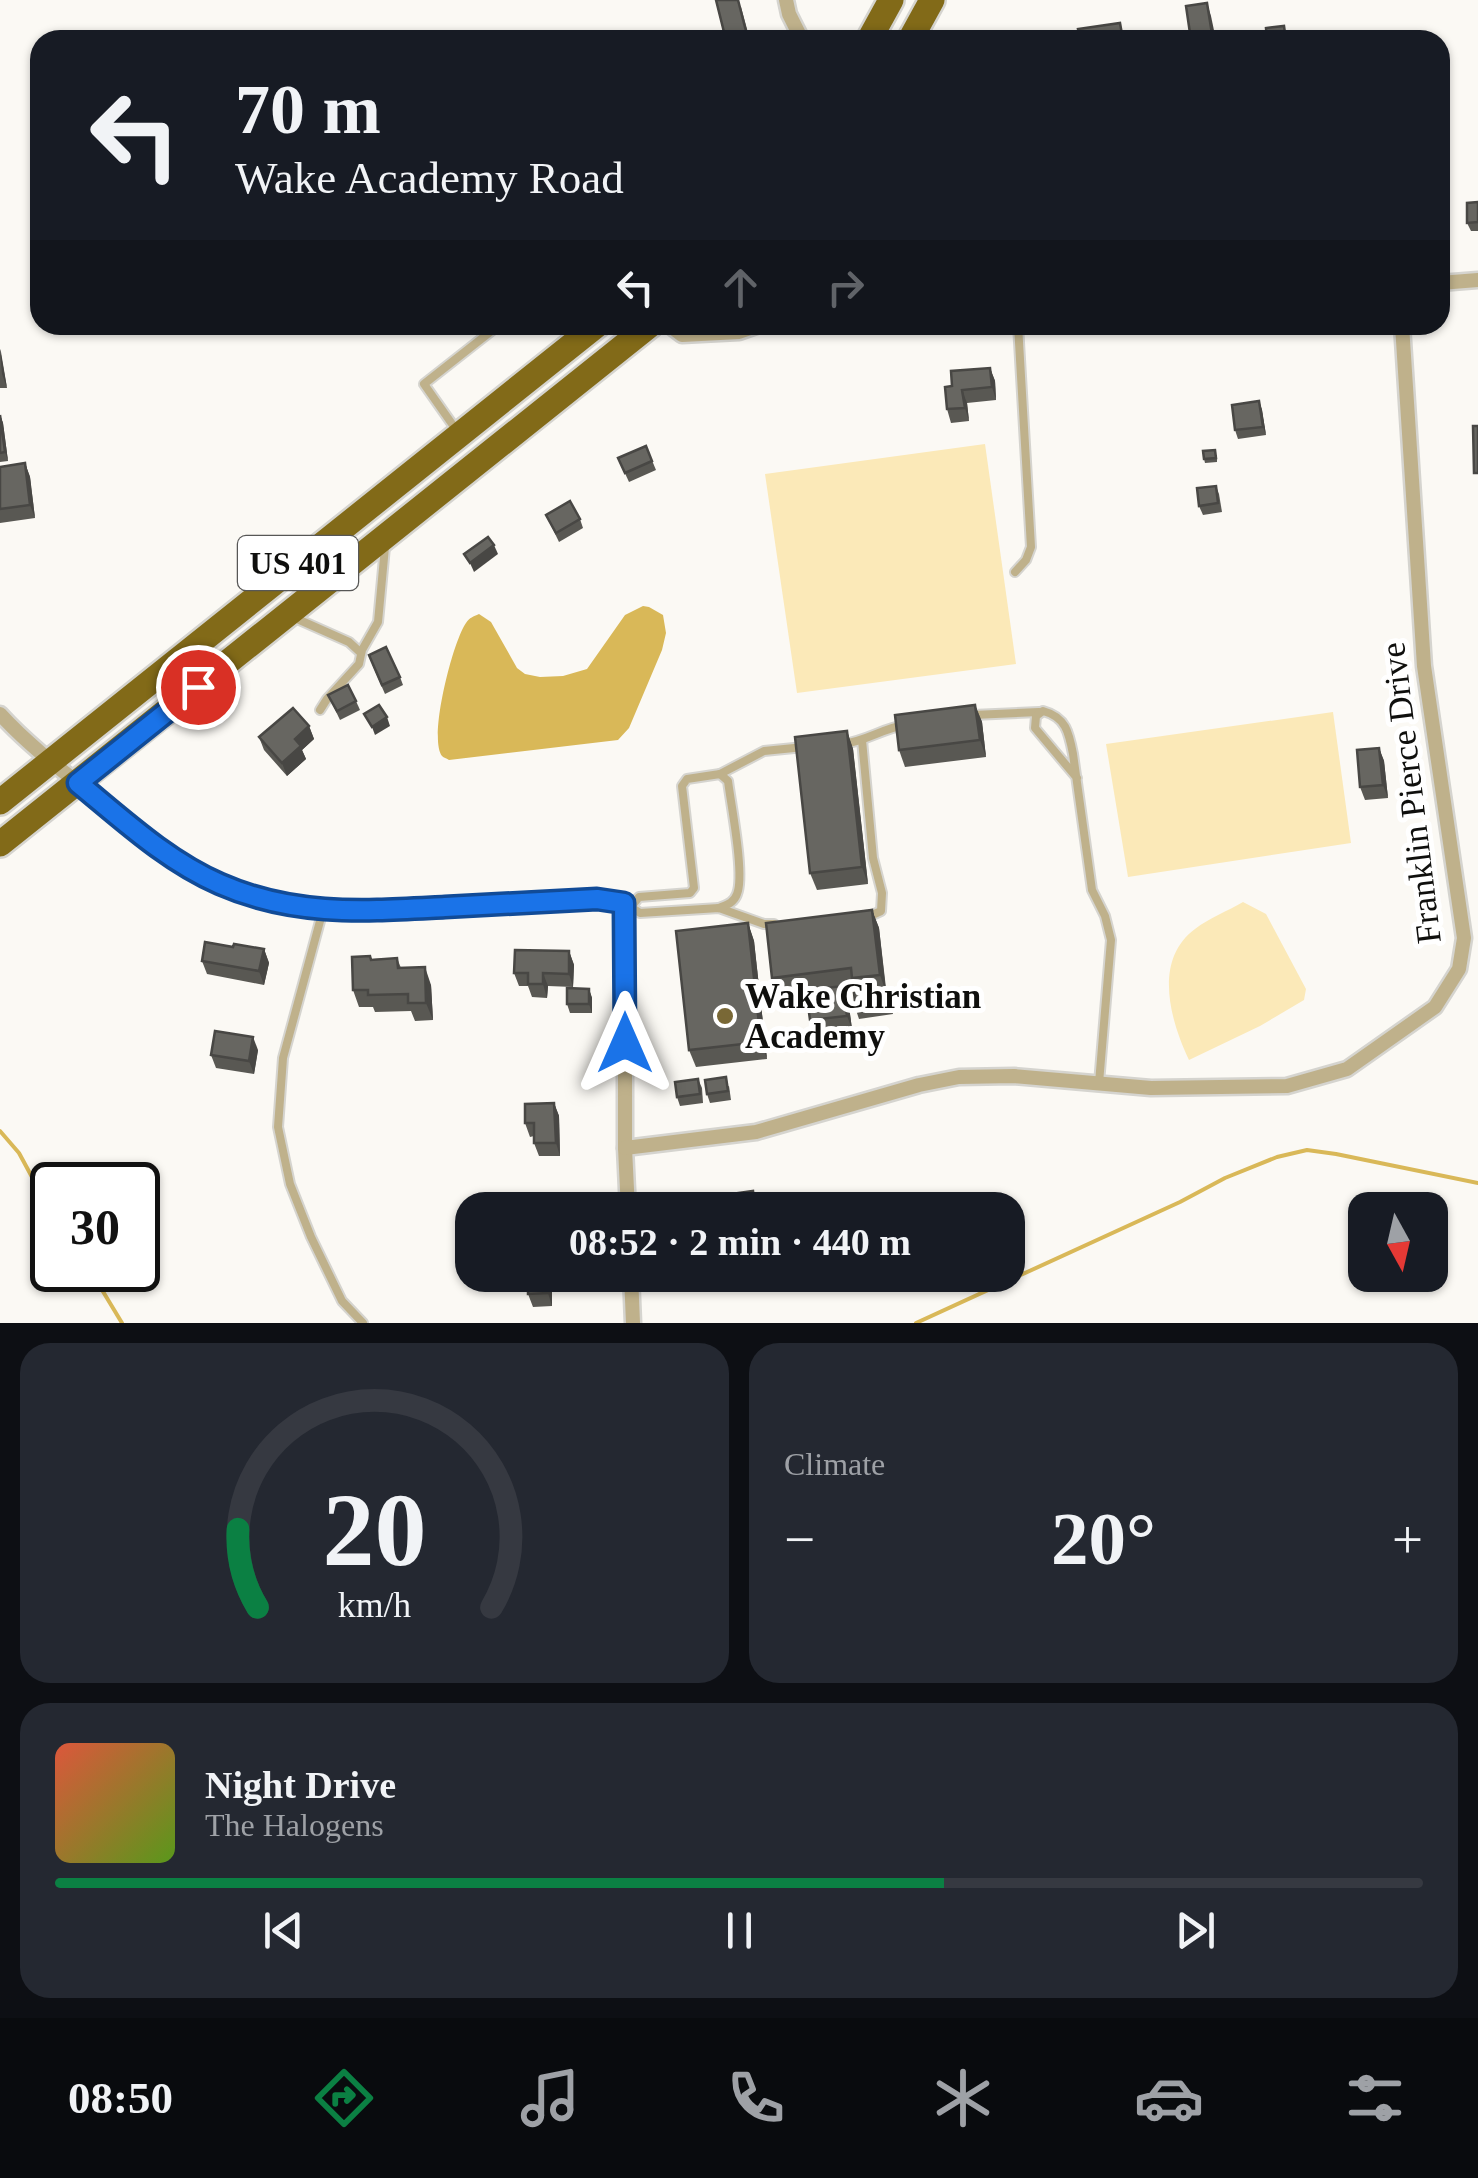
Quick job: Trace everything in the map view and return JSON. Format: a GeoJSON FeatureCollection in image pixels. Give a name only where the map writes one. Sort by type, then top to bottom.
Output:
{"type":"FeatureCollection","features":[{"type":"Feature","properties":{"kind":"highway"},"geometry":{"type":"LineString","coordinates":[[874,30],[891,0]]}},
{"type":"Feature","properties":{"kind":"highway"},"geometry":{"type":"LineString","coordinates":[[916,30],[932,0]]}},
{"type":"Feature","properties":{"kind":"highway","name":"US 401"},"geometry":{"type":"LineString","coordinates":[[0,802],[585,335]]}},
{"type":"Feature","properties":{"kind":"highway","name":"US 401"},"geometry":{"type":"LineString","coordinates":[[0,844],[638,335]]}},
{"type":"Feature","properties":{"kind":"street"},"geometry":{"type":"LineString","coordinates":[[786,0],[797,30]]}},
{"type":"Feature","properties":{"kind":"street"},"geometry":{"type":"LineString","coordinates":[[1450,281],[1478,280]]}},
{"type":"Feature","properties":{"kind":"street","name":"Franklin Pierce Drive"},"geometry":{"type":"LineString","coordinates":[[625,1148],[756,1132],[958,1077],[1014,1076],[1151,1088],[1287,1086],[1347,1069],[1434,1006],[1459,969],[1464,938],[1424,666],[1403,335]]}},
{"type":"Feature","properties":{"kind":"street"},"geometry":{"type":"LineString","coordinates":[[0,714],[12,728],[174,859],[219,884],[256,897],[323,910],[597,899],[628,905],[627,1192]]}},
{"type":"Feature","properties":{"kind":"street"},"geometry":{"type":"LineString","coordinates":[[632,1292],[633,1323]]}},
{"type":"Feature","properties":{"kind":"lane"},"geometry":{"type":"LineString","coordinates":[[460,435],[424,384],[486,335]]}},
{"type":"Feature","properties":{"kind":"lane"},"geometry":{"type":"LineString","coordinates":[[1015,572],[1026,560],[1031,546],[1019,335]]}},
{"type":"Feature","properties":{"kind":"lane"},"geometry":{"type":"LineString","coordinates":[[320,710],[359,664],[378,622],[386,537]]}},
{"type":"Feature","properties":{"kind":"lane"},"geometry":{"type":"LineString","coordinates":[[288,615],[348,642],[362,654]]}},
{"type":"Feature","properties":{"kind":"lane"},"geometry":{"type":"LineString","coordinates":[[956,717],[1044,711],[1064,722],[1069,734],[1092,890],[1111,940],[1099,1083]]}},
{"type":"Feature","properties":{"kind":"lane"},"geometry":{"type":"LineString","coordinates":[[1044,711],[1036,716],[1035,728],[1076,778]]}},
{"type":"Feature","properties":{"kind":"lane"},"geometry":{"type":"LineString","coordinates":[[838,744],[911,724]]}},
{"type":"Feature","properties":{"kind":"lane"},"geometry":{"type":"LineString","coordinates":[[850,919],[881,911],[862,740]]}},
{"type":"Feature","properties":{"kind":"lane"},"geometry":{"type":"LineString","coordinates":[[720,774],[728,782],[738,893],[732,903],[718,908],[640,914],[628,905],[638,897],[690,892],[694,888],[682,786],[687,779],[720,774],[764,751],[819,746]]}},
{"type":"Feature","properties":{"kind":"lane"},"geometry":{"type":"LineString","coordinates":[[718,908],[764,924],[782,924]]}},
{"type":"Feature","properties":{"kind":"lane"},"geometry":{"type":"LineString","coordinates":[[323,910],[283,1058],[278,1127],[290,1184],[311,1237],[342,1300],[363,1323]]}},
{"type":"Feature","properties":{"kind":"shaded area"},"geometry":{"type":"Polygon","coordinates":[[[985,444],[1016,664],[797,693],[765,474],[985,444]]]}},
{"type":"Feature","properties":{"kind":"shaded area"},"geometry":{"type":"Polygon","coordinates":[[[643,606],[663,615],[666,633],[629,728],[618,740],[449,760],[442,756],[438,730],[444,689],[455,649],[470,618],[479,614],[491,622],[517,668],[525,674],[563,676],[587,669],[625,615],[643,606]]]}},
{"type":"Feature","properties":{"kind":"shaded area"},"geometry":{"type":"Polygon","coordinates":[[[1333,712],[1351,843],[1128,877],[1106,744],[1333,712]]]}},
{"type":"Feature","properties":{"kind":"shaded area"},"geometry":{"type":"Polygon","coordinates":[[[1243,902],[1266,914],[1306,989],[1304,1000],[1189,1060],[1171,1009],[1169,991],[1174,957],[1195,929],[1243,902]]]}},
{"type":"Feature","properties":{"kind":"building"},"geometry":{"type":"Polygon","coordinates":[[[716,0],[738,0],[746,30],[724,30],[716,0]]]}},
{"type":"Feature","properties":{"kind":"building"},"geometry":{"type":"Polygon","coordinates":[[[1207,3],[1211,30],[1190,30],[1186,6],[1207,3]]]}},
{"type":"Feature","properties":{"kind":"building"},"geometry":{"type":"Polygon","coordinates":[[[1120,23],[1121,30],[1078,30],[1120,23]]]}},
{"type":"Feature","properties":{"kind":"building"},"geometry":{"type":"Polygon","coordinates":[[[1478,202],[1478,222],[1467,223],[1467,203],[1478,202]]]}},
{"type":"Feature","properties":{"kind":"building"},"geometry":{"type":"Polygon","coordinates":[[[990,368],[992,387],[962,390],[965,408],[947,409],[945,387],[952,386],[951,371],[990,368]]]}},
{"type":"Feature","properties":{"kind":"building"},"geometry":{"type":"Polygon","coordinates":[[[1259,401],[1263,427],[1235,430],[1232,405],[1259,401]]]}},
{"type":"Feature","properties":{"kind":"building"},"geometry":{"type":"Polygon","coordinates":[[[0,415],[5,452],[0,453],[0,415]]]}},
{"type":"Feature","properties":{"kind":"building"},"geometry":{"type":"Polygon","coordinates":[[[1473,426],[1478,426],[1478,473],[1474,473],[1473,426]]]}},
{"type":"Feature","properties":{"kind":"building"},"geometry":{"type":"Polygon","coordinates":[[[646,446],[652,461],[625,473],[618,458],[646,446]]]}},
{"type":"Feature","properties":{"kind":"building"},"geometry":{"type":"Polygon","coordinates":[[[1215,450],[1216,458],[1204,459],[1203,451],[1215,450]]]}},
{"type":"Feature","properties":{"kind":"building"},"geometry":{"type":"Polygon","coordinates":[[[25,463],[30,505],[0,509],[0,467],[25,463]]]}},
{"type":"Feature","properties":{"kind":"building"},"geometry":{"type":"Polygon","coordinates":[[[1216,486],[1218,503],[1199,506],[1197,488],[1216,486]]]}},
{"type":"Feature","properties":{"kind":"building"},"geometry":{"type":"Polygon","coordinates":[[[570,501],[580,519],[556,533],[546,515],[570,501]]]}},
{"type":"Feature","properties":{"kind":"building"},"geometry":{"type":"Polygon","coordinates":[[[488,537],[494,545],[470,563],[464,554],[488,537]]]}},
{"type":"Feature","properties":{"kind":"building"},"geometry":{"type":"Polygon","coordinates":[[[386,647],[400,677],[382,685],[369,655],[386,647]]]}},
{"type":"Feature","properties":{"kind":"building"},"geometry":{"type":"Polygon","coordinates":[[[348,685],[356,701],[337,711],[328,695],[348,685]]]}},
{"type":"Feature","properties":{"kind":"building"},"geometry":{"type":"Polygon","coordinates":[[[379,705],[387,717],[372,727],[364,714],[379,705]]]}},
{"type":"Feature","properties":{"kind":"building"},"geometry":{"type":"Polygon","coordinates":[[[975,705],[980,740],[899,750],[895,715],[975,705]]]}},
{"type":"Feature","properties":{"kind":"building"},"geometry":{"type":"Polygon","coordinates":[[[293,708],[309,726],[295,739],[301,746],[282,763],[259,737],[293,708]]]}},
{"type":"Feature","properties":{"kind":"building"},"geometry":{"type":"Polygon","coordinates":[[[847,731],[862,867],[810,873],[795,737],[847,731]]]}},
{"type":"Feature","properties":{"kind":"building"},"geometry":{"type":"Polygon","coordinates":[[[1379,748],[1383,785],[1360,787],[1357,750],[1379,748]]]}},
{"type":"Feature","properties":{"kind":"building"},"geometry":{"type":"Polygon","coordinates":[[[872,910],[880,975],[852,978],[851,968],[772,978],[766,923],[872,910]]]}},
{"type":"Feature","properties":{"kind":"building"},"geometry":{"type":"Polygon","coordinates":[[[748,923],[761,1042],[689,1050],[676,931],[748,923]]]}},
{"type":"Feature","properties":{"kind":"building"},"geometry":{"type":"Polygon","coordinates":[[[205,942],[264,949],[259,971],[202,961],[205,942]]]}},
{"type":"Feature","properties":{"kind":"building"},"geometry":{"type":"Polygon","coordinates":[[[515,950],[569,951],[569,974],[543,973],[543,984],[528,984],[528,973],[514,973],[515,950]]]}},
{"type":"Feature","properties":{"kind":"building"},"geometry":{"type":"Polygon","coordinates":[[[370,956],[371,960],[397,958],[398,968],[425,967],[426,1003],[408,1003],[408,994],[368,995],[368,990],[353,990],[352,957],[370,956]]]}},
{"type":"Feature","properties":{"kind":"building"},"geometry":{"type":"Polygon","coordinates":[[[843,986],[847,1016],[810,1020],[806,990],[843,986]]]}},
{"type":"Feature","properties":{"kind":"building"},"geometry":{"type":"Polygon","coordinates":[[[567,988],[589,989],[589,1004],[567,1004],[567,988]]]}},
{"type":"Feature","properties":{"kind":"building"},"geometry":{"type":"Polygon","coordinates":[[[887,988],[890,1006],[856,1010],[854,993],[887,988]]]}},
{"type":"Feature","properties":{"kind":"building"},"geometry":{"type":"Polygon","coordinates":[[[215,1031],[253,1037],[249,1061],[211,1055],[215,1031]]]}},
{"type":"Feature","properties":{"kind":"building"},"geometry":{"type":"Polygon","coordinates":[[[726,1077],[728,1091],[707,1094],[705,1080],[726,1077]]]}},
{"type":"Feature","properties":{"kind":"building"},"geometry":{"type":"Polygon","coordinates":[[[698,1079],[700,1094],[677,1097],[675,1082],[698,1079]]]}},
{"type":"Feature","properties":{"kind":"building"},"geometry":{"type":"Polygon","coordinates":[[[554,1103],[556,1143],[534,1143],[534,1123],[525,1123],[525,1104],[554,1103]]]}},
{"type":"Feature","properties":{"kind":"waterway"},"geometry":{"type":"LineString","coordinates":[[0,1131],[30,1173]]}},
{"type":"Feature","properties":{"kind":"waterway"},"geometry":{"type":"LineString","coordinates":[[916,1323],[1277,1157],[1307,1150],[1478,1183]]}},
{"type":"Feature","properties":{"kind":"waterway"},"geometry":{"type":"LineString","coordinates":[[103,1292],[122,1323]]}},
{"type":"Feature","properties":{"kind":"place","name":"Wake Christian Academy"},"geometry":{"type":"Point","coordinates":[725,1016]}},
{"type":"Feature","properties":{"kind":"route"},"geometry":{"type":"LineString","coordinates":[[198,687],[78,783],[174,859],[219,884],[298,907],[385,910],[597,899],[624,903],[625,1043]]}}]}
